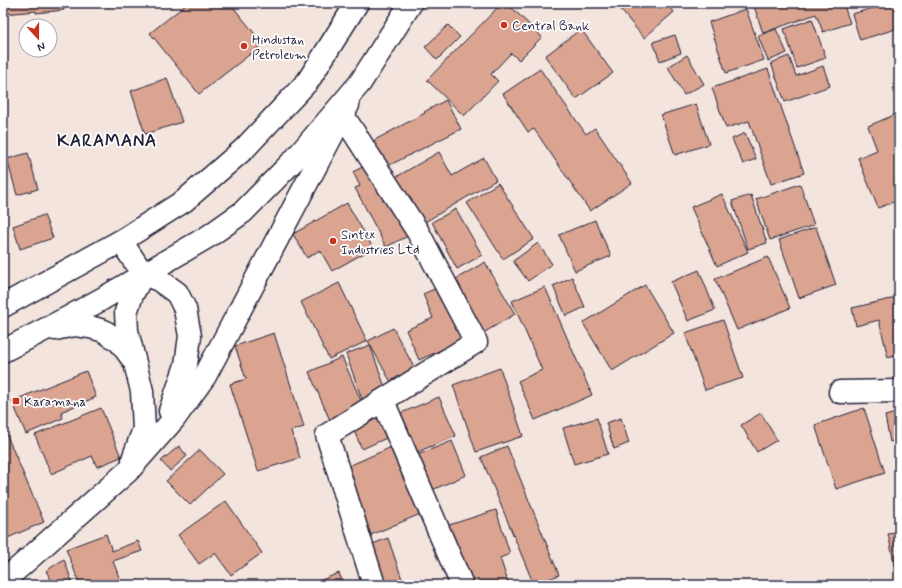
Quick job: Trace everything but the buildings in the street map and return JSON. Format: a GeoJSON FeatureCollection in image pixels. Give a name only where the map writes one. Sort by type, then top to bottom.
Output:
{"type":"FeatureCollection","features":[{"type":"Feature","properties":{"kind":"main road"},"geometry":{"type":"LineString","coordinates":[[3,306],[122,241],[184,201],[244,149],[308,80],[357,3]]}},
{"type":"Feature","properties":{"kind":"main road"},"geometry":{"type":"LineString","coordinates":[[14,579],[128,471],[174,420],[205,376],[342,114],[411,3]]}},
{"type":"Feature","properties":{"kind":"main road"},"geometry":{"type":"LineString","coordinates":[[3,351],[102,299],[209,236],[243,212],[296,158],[360,83]]}},
{"type":"Feature","properties":{"kind":"main road"},"geometry":{"type":"LineString","coordinates":[[342,114],[418,232],[476,342],[327,435],[374,585]]}},
{"type":"Feature","properties":{"kind":"main road"},"geometry":{"type":"LineString","coordinates":[[122,241],[143,274],[159,280],[177,293],[185,309],[190,336],[186,365],[162,433]]}},
{"type":"Feature","properties":{"kind":"main road"},"geometry":{"type":"LineString","coordinates":[[128,471],[144,429],[142,391],[127,331],[126,312],[132,295],[143,274]]}},
{"type":"Feature","properties":{"kind":"main road"},"geometry":{"type":"LineString","coordinates":[[41,332],[75,325],[104,331],[120,342],[134,361]]}},
{"type":"Feature","properties":{"kind":"main road"},"geometry":{"type":"LineString","coordinates":[[840,392],[899,390]]}},
{"type":"Feature","properties":{"kind":"main road"},"geometry":{"type":"LineString","coordinates":[[383,401],[462,585]]}},
{"type":"Feature","properties":{"kind":"place","name":"Central Bank"},"geometry":{"type":"Point","coordinates":[504,25]}},
{"type":"Feature","properties":{"kind":"place","name":"Hindustan Petroleum"},"geometry":{"type":"Point","coordinates":[244,46]}},
{"type":"Feature","properties":{"kind":"place","name":"Sintex Industries Ltd"},"geometry":{"type":"Point","coordinates":[333,241]}},
{"type":"Feature","properties":{"kind":"place","name":"Karamana"},"geometry":{"type":"Point","coordinates":[16,401]}},
{"type":"Feature","properties":{"kind":"district","name":"KARAMANA"},"geometry":{"type":"Point","coordinates":[107,140]}}]}
